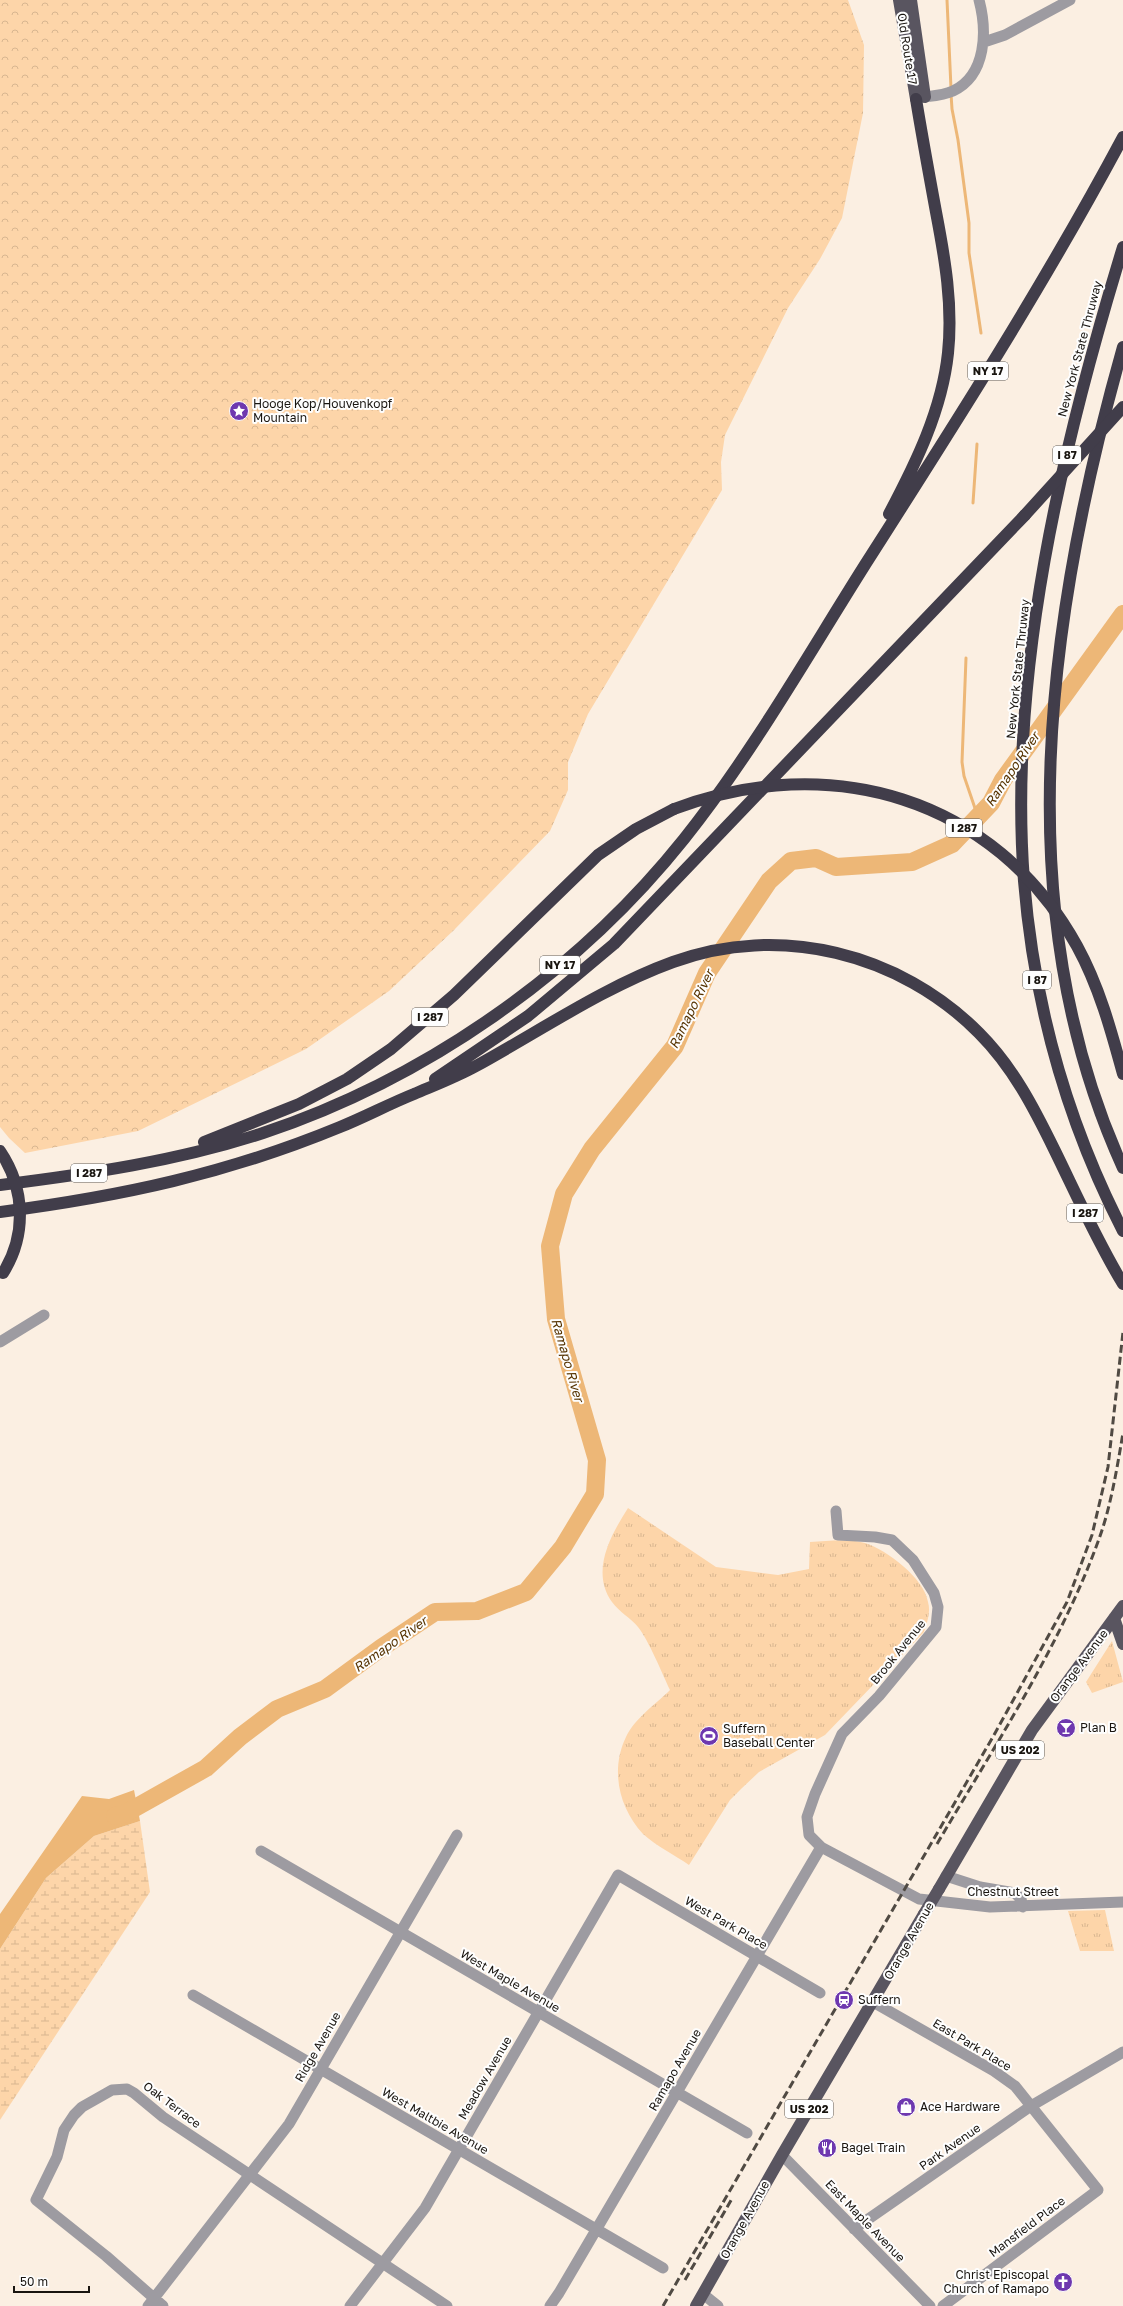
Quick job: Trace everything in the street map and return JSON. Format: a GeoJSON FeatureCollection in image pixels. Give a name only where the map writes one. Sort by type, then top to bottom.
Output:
{"type":"FeatureCollection","features":[{"type":"Feature","properties":{"kind":"highway"},"geometry":{"type":"LineString","coordinates":[[844,599],[918,458],[939,399],[948,354],[950,315],[947,272],[920,98]]}},
{"type":"Feature","properties":{"kind":"highway","name":"NY 17"},"geometry":{"type":"LineString","coordinates":[[145,1162],[215,1147],[261,1133],[295,1121],[360,1093],[456,1040],[545,977],[625,904],[686,836],[741,761],[1014,329],[1069,235],[1123,137]]}},
{"type":"Feature","properties":{"kind":"highway","name":"New York State Thruway"},"geometry":{"type":"LineString","coordinates":[[1123,246],[1095,344],[1068,454],[1041,586],[1030,668],[1025,721],[1022,804],[1024,883],[1030,938],[1039,992],[1059,1072],[1085,1149],[1123,1232]]}},
{"type":"Feature","properties":{"kind":"highway","name":"I 87"},"geometry":{"type":"LineString","coordinates":[[1123,347],[1090,482],[1064,616],[1054,701],[1050,798],[1051,862],[1058,935],[1072,1014],[1093,1090],[1123,1168]]}},
{"type":"Feature","properties":{"kind":"highway","name":"NY 17"},"geometry":{"type":"LineString","coordinates":[[416,1093],[528,1016],[614,944],[1024,515],[1123,407]]}},
{"type":"Feature","properties":{"kind":"highway","name":"I 287"},"geometry":{"type":"LineString","coordinates":[[0,1185],[145,1162],[219,1137],[272,1116],[324,1091],[370,1064],[397,1045],[435,1013],[598,856],[636,829],[674,809],[712,796],[753,787],[791,784],[828,784],[885,794],[923,807],[956,823],[988,844],[1016,868],[1043,897],[1067,928],[1092,977],[1123,1074]]}},
{"type":"Feature","properties":{"kind":"highway","name":"I 287"},"geometry":{"type":"LineString","coordinates":[[0,1212],[143,1189],[230,1168],[343,1126],[471,1069],[621,985],[656,968],[692,956],[739,947],[781,945],[818,949],[852,956],[887,970],[925,989],[959,1014],[1005,1062],[1028,1097],[1123,1284]]}},
{"type":"Feature","properties":{"kind":"highway"},"geometry":{"type":"LineString","coordinates":[[0,1151],[15,1181],[20,1208],[17,1244],[2,1275]]}},
{"type":"Feature","properties":{"kind":"main road","name":"Old Route 17"},"geometry":{"type":"LineString","coordinates":[[899,0],[920,98]]}},
{"type":"Feature","properties":{"kind":"main road","name":"Old Route 17"},"geometry":{"type":"LineString","coordinates":[[910,0],[920,98]]}},
{"type":"Feature","properties":{"kind":"main road","name":"Orange Avenue"},"geometry":{"type":"LineString","coordinates":[[696,2306],[782,2155],[1032,1730],[1123,1606]]}},
{"type":"Feature","properties":{"kind":"main road"},"geometry":{"type":"LineString","coordinates":[[1114,1618],[1123,1644]]}},
{"type":"Feature","properties":{"kind":"street"},"geometry":{"type":"LineString","coordinates":[[920,98],[948,92],[966,81],[972,74],[984,42],[984,21],[979,0]]}},
{"type":"Feature","properties":{"kind":"street"},"geometry":{"type":"LineString","coordinates":[[984,42],[1005,35],[1070,0]]}},
{"type":"Feature","properties":{"kind":"street"},"geometry":{"type":"LineString","coordinates":[[0,1342],[44,1315]]}},
{"type":"Feature","properties":{"kind":"street","name":"Brook Avenue"},"geometry":{"type":"LineString","coordinates":[[821,1847],[809,1834],[807,1817],[842,1734],[879,1696],[936,1627],[938,1607],[934,1593],[913,1560],[892,1540],[875,1537],[838,1535],[836,1511]]}},
{"type":"Feature","properties":{"kind":"street","name":"Ridge Avenue"},"geometry":{"type":"LineString","coordinates":[[151,2303],[183,2258],[251,2175],[289,2124],[457,1835]]}},
{"type":"Feature","properties":{"kind":"street","name":"Chestnut Street"},"geometry":{"type":"LineString","coordinates":[[821,1847],[919,1899],[956,1905],[1024,1908],[1123,1902]]}},
{"type":"Feature","properties":{"kind":"street","name":"Ramapo Avenue"},"geometry":{"type":"LineString","coordinates":[[550,2306],[560,2293],[756,1955],[821,1847]]}},
{"type":"Feature","properties":{"kind":"street","name":"West Maple Avenue"},"geometry":{"type":"LineString","coordinates":[[261,1851],[747,2133]]}},
{"type":"Feature","properties":{"kind":"street","name":"West Park Place"},"geometry":{"type":"LineString","coordinates":[[618,1875],[820,1993]]}},
{"type":"Feature","properties":{"kind":"street","name":"Meadow Avenue"},"geometry":{"type":"LineString","coordinates":[[350,2306],[425,2208],[618,1875]]}},
{"type":"Feature","properties":{"kind":"street"},"geometry":{"type":"LineString","coordinates":[[946,1876],[980,1887],[1014,1892],[1021,1899],[1024,1908]]}},
{"type":"Feature","properties":{"kind":"street","name":"West Maltbie Avenue"},"geometry":{"type":"LineString","coordinates":[[194,1995],[663,2268]]}},
{"type":"Feature","properties":{"kind":"street","name":"East Park Place"},"geometry":{"type":"LineString","coordinates":[[873,2002],[994,2071],[1015,2086],[1098,2190],[1088,2198]]}},
{"type":"Feature","properties":{"kind":"street","name":"Park Avenue"},"geometry":{"type":"LineString","coordinates":[[854,2229],[1031,2106],[1123,2052]]}},
{"type":"Feature","properties":{"kind":"street","name":"Oak Terrace"},"geometry":{"type":"LineString","coordinates":[[163,2306],[151,2303],[106,2256],[36,2200],[57,2157],[64,2130],[74,2115],[82,2107],[112,2090],[127,2089],[134,2093],[163,2118],[447,2306]]}},
{"type":"Feature","properties":{"kind":"street","name":"East Maple Avenue"},"geometry":{"type":"LineString","coordinates":[[782,2155],[930,2306]]}},
{"type":"Feature","properties":{"kind":"street","name":"Mansfield Place"},"geometry":{"type":"LineString","coordinates":[[943,2306],[1088,2198]]}},
{"type":"Feature","properties":{"kind":"street"},"geometry":{"type":"LineString","coordinates":[[703,2294],[718,2306]]}},
{"type":"Feature","properties":{"kind":"green space"},"geometry":{"type":"Polygon","coordinates":[[[0,0],[848,0],[864,45],[863,113],[842,218],[820,259],[788,308],[725,435],[721,462],[722,490],[588,714],[568,762],[568,790],[550,831],[454,930],[389,991],[306,1049],[138,1131],[25,1153],[0,1127],[0,0]]]}},
{"type":"Feature","properties":{"kind":"green space"},"geometry":{"type":"Polygon","coordinates":[[[628,1508],[716,1567],[778,1575],[809,1569],[810,1542],[844,1540],[865,1543],[894,1558],[903,1566],[920,1584],[925,1593],[929,1606],[924,1632],[825,1735],[759,1772],[730,1800],[689,1865],[643,1834],[628,1813],[620,1788],[618,1775],[619,1762],[621,1750],[626,1737],[634,1724],[670,1690],[642,1633],[635,1624],[612,1602],[606,1590],[603,1578],[605,1554],[615,1530],[628,1508]]]}},
{"type":"Feature","properties":{"kind":"green space"},"geometry":{"type":"Polygon","coordinates":[[[1112,1641],[1123,1682],[1092,1693],[1086,1682],[1112,1641]]]}},
{"type":"Feature","properties":{"kind":"green space"},"geometry":{"type":"Polygon","coordinates":[[[140,1821],[150,1892],[0,2120],[0,1949],[46,1878],[94,1836],[140,1821]]]}},
{"type":"Feature","properties":{"kind":"green space"},"geometry":{"type":"Polygon","coordinates":[[[1105,1910],[1114,1951],[1080,1951],[1068,1911],[1105,1910]]]}},
{"type":"Feature","properties":{"kind":"shaded area"},"geometry":{"type":"Polygon","coordinates":[[[134,1790],[140,1821],[94,1836],[46,1878],[0,1949],[0,1914],[82,1796],[109,1799],[134,1790]]]}},
{"type":"Feature","properties":{"kind":"waterway"},"geometry":{"type":"LineString","coordinates":[[947,0],[951,88]]}},
{"type":"Feature","properties":{"kind":"waterway"},"geometry":{"type":"LineString","coordinates":[[951,94],[969,223],[969,253],[981,333]]}},
{"type":"Feature","properties":{"kind":"waterway"},"geometry":{"type":"LineString","coordinates":[[973,503],[977,444]]}},
{"type":"Feature","properties":{"kind":"waterway","name":"Ramapo River"},"geometry":{"type":"LineString","coordinates":[[115,1816],[126,1813],[206,1768],[240,1737],[277,1709],[325,1689],[381,1648],[435,1612],[477,1611],[526,1592],[563,1547],[595,1494],[597,1460],[556,1319],[550,1246],[564,1194],[592,1149],[675,1046],[707,973],[769,881],[791,861],[816,858],[836,867],[912,862],[952,844],[991,803],[1003,780],[1123,614]]}},
{"type":"Feature","properties":{"kind":"waterway"},"geometry":{"type":"LineString","coordinates":[[966,658],[962,762],[964,776],[978,817]]}},
{"type":"Feature","properties":{"kind":"railway"},"geometry":{"type":"LineString","coordinates":[[663,2306],[994,1735],[1067,1602],[1092,1535],[1108,1467],[1123,1332]]}},
{"type":"Feature","properties":{"kind":"railway"},"geometry":{"type":"LineString","coordinates":[[937,1844],[1046,1657],[1083,1579],[1099,1539],[1107,1513],[1123,1433]]}},
{"type":"Feature","properties":{"kind":"railway"},"geometry":{"type":"LineString","coordinates":[[685,2280],[733,2197]]}},
{"type":"Feature","properties":{"kind":"place","name":"Hooge Kop/Houvenkopf Mountain"},"geometry":{"type":"Point","coordinates":[239,411]}},
{"type":"Feature","properties":{"kind":"place","name":"Plan B"},"geometry":{"type":"Point","coordinates":[1066,1728]}},
{"type":"Feature","properties":{"kind":"place","name":"Suffern Baseball Center"},"geometry":{"type":"Point","coordinates":[709,1736]}},
{"type":"Feature","properties":{"kind":"place","name":"Suffern"},"geometry":{"type":"Point","coordinates":[844,2000]}},
{"type":"Feature","properties":{"kind":"place","name":"Ace Hardware"},"geometry":{"type":"Point","coordinates":[906,2107]}},
{"type":"Feature","properties":{"kind":"place","name":"Bagel Train"},"geometry":{"type":"Point","coordinates":[827,2148]}},
{"type":"Feature","properties":{"kind":"place","name":"Christ Episcopal Church of Ramapo"},"geometry":{"type":"Point","coordinates":[1063,2282]}}]}
